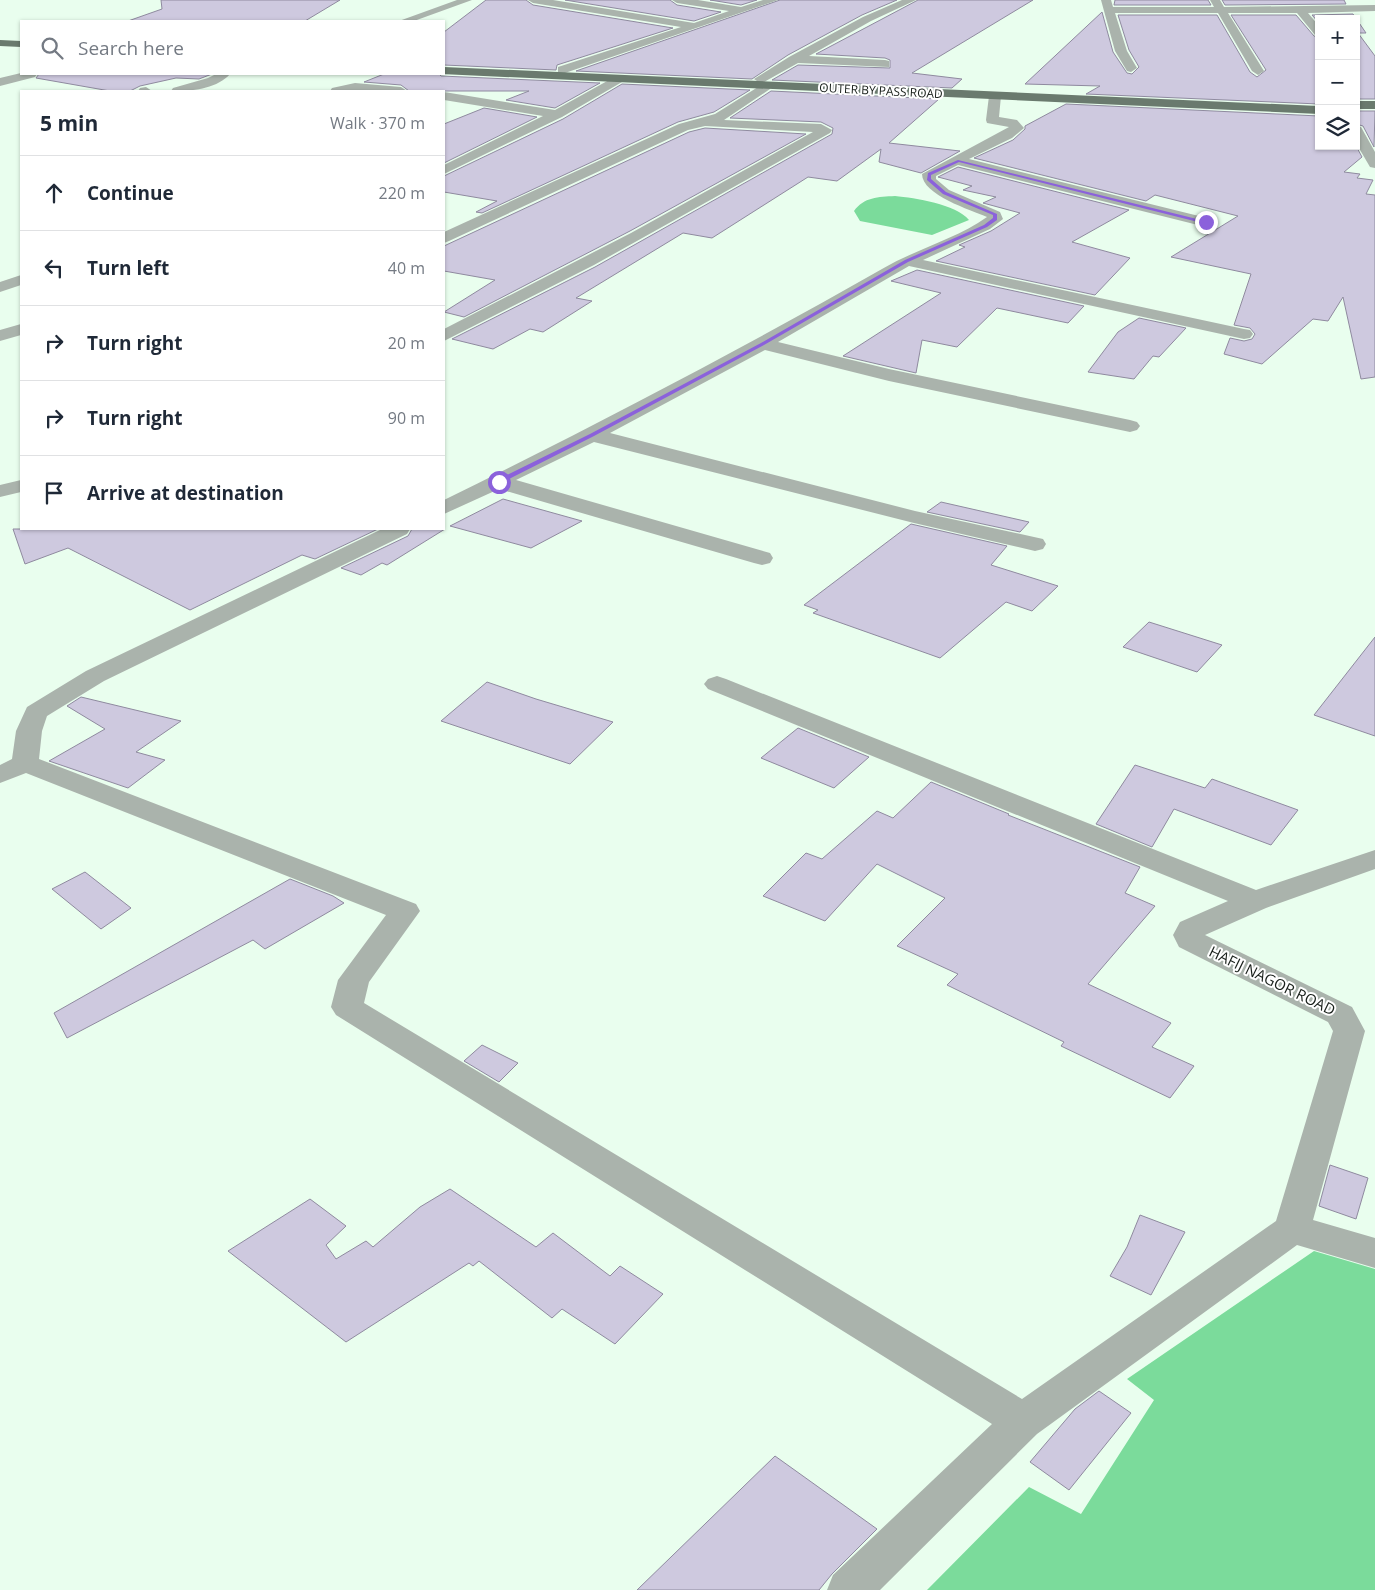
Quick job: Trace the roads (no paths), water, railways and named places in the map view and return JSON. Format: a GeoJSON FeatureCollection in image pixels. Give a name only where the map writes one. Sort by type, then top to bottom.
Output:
{"type":"FeatureCollection","features":[{"type":"Feature","properties":{"kind":"main road"},"geometry":{"type":"LineString","coordinates":[[0,43],[20,44]]}},
{"type":"Feature","properties":{"kind":"main road"},"geometry":{"type":"LineString","coordinates":[[0,49],[20,50]]}},
{"type":"Feature","properties":{"kind":"main road","name":"OUTER BY PASS ROAD"},"geometry":{"type":"LineString","coordinates":[[445,65],[562,70],[995,96],[1315,110]]}},
{"type":"Feature","properties":{"kind":"main road","name":"OUTER BY PASS ROAD"},"geometry":{"type":"LineString","coordinates":[[445,71],[618,79],[763,82],[1315,103]]}},
{"type":"Feature","properties":{"kind":"main road"},"geometry":{"type":"LineString","coordinates":[[1360,105],[1375,105]]}},
{"type":"Feature","properties":{"kind":"main road"},"geometry":{"type":"LineString","coordinates":[[1360,112],[1375,113]]}},
{"type":"Feature","properties":{"kind":"street"},"geometry":{"type":"LineString","coordinates":[[407,20],[467,0]]}},
{"type":"Feature","properties":{"kind":"street"},"geometry":{"type":"LineString","coordinates":[[533,0],[694,26]]}},
{"type":"Feature","properties":{"kind":"street"},"geometry":{"type":"LineString","coordinates":[[677,0],[742,10]]}},
{"type":"Feature","properties":{"kind":"street"},"geometry":{"type":"LineString","coordinates":[[562,70],[773,0]]}},
{"type":"Feature","properties":{"kind":"street"},"geometry":{"type":"LineString","coordinates":[[707,123],[726,115],[763,82],[793,59],[867,19],[911,0]]}},
{"type":"Feature","properties":{"kind":"street"},"geometry":{"type":"LineString","coordinates":[[1215,0],[1258,72]]}},
{"type":"Feature","properties":{"kind":"street"},"geometry":{"type":"LineString","coordinates":[[1323,0],[1332,10]]}},
{"type":"Feature","properties":{"kind":"street"},"geometry":{"type":"LineString","coordinates":[[1131,68],[1121,51],[1108,5],[1221,11],[1375,8]]}},
{"type":"Feature","properties":{"kind":"street"},"geometry":{"type":"LineString","coordinates":[[1300,10],[1315,28]]}},
{"type":"Feature","properties":{"kind":"street"},"geometry":{"type":"LineString","coordinates":[[793,59],[885,64]]}},
{"type":"Feature","properties":{"kind":"street"},"geometry":{"type":"LineString","coordinates":[[0,82],[27,75]]}},
{"type":"Feature","properties":{"kind":"street"},"geometry":{"type":"LineString","coordinates":[[180,90],[212,81],[222,75]]}},
{"type":"Feature","properties":{"kind":"street"},"geometry":{"type":"LineString","coordinates":[[445,170],[557,114],[618,79]]}},
{"type":"Feature","properties":{"kind":"street"},"geometry":{"type":"LineString","coordinates":[[340,90],[355,86],[392,90]]}},
{"type":"Feature","properties":{"kind":"street"},"geometry":{"type":"LineString","coordinates":[[445,96],[469,98],[557,114]]}},
{"type":"Feature","properties":{"kind":"street"},"geometry":{"type":"LineString","coordinates":[[445,508],[592,435],[763,344],[907,261],[985,226],[995,219],[995,215],[944,193],[929,180],[929,174],[958,161],[1017,128],[1012,123],[992,120],[995,96]]}},
{"type":"Feature","properties":{"kind":"street"},"geometry":{"type":"LineString","coordinates":[[445,108],[469,98]]}},
{"type":"Feature","properties":{"kind":"street"},"geometry":{"type":"LineString","coordinates":[[445,238],[684,127],[707,123],[821,128],[825,130],[701,201],[524,297],[445,336]]}},
{"type":"Feature","properties":{"kind":"street"},"geometry":{"type":"LineString","coordinates":[[1360,137],[1375,164]]}},
{"type":"Feature","properties":{"kind":"street"},"geometry":{"type":"LineString","coordinates":[[958,161],[1206,222]]}},
{"type":"Feature","properties":{"kind":"street"},"geometry":{"type":"LineString","coordinates":[[907,261],[1244,334]]}},
{"type":"Feature","properties":{"kind":"street"},"geometry":{"type":"LineString","coordinates":[[0,287],[20,280]]}},
{"type":"Feature","properties":{"kind":"street"},"geometry":{"type":"LineString","coordinates":[[0,336],[20,329]]}},
{"type":"Feature","properties":{"kind":"street"},"geometry":{"type":"LineString","coordinates":[[763,344],[889,375],[1130,426]]}},
{"type":"Feature","properties":{"kind":"street"},"geometry":{"type":"LineString","coordinates":[[592,435],[914,517],[1034,544]]}},
{"type":"Feature","properties":{"kind":"street"},"geometry":{"type":"LineString","coordinates":[[499,482],[762,558]]}},
{"type":"Feature","properties":{"kind":"street"},"geometry":{"type":"LineString","coordinates":[[0,491],[20,486]]}},
{"type":"Feature","properties":{"kind":"street"},"geometry":{"type":"LineString","coordinates":[[397,530],[95,676],[36,712],[12,769],[406,911],[354,980],[347,1007],[1023,1421]]}},
{"type":"Feature","properties":{"kind":"street"},"geometry":{"type":"LineString","coordinates":[[717,684],[1256,901]]}},
{"type":"Feature","properties":{"kind":"street","name":"HAFIJ NAGOR ROAD"},"geometry":{"type":"LineString","coordinates":[[1292,1230],[1349,1031],[1341,1015],[1190,940],[1188,935],[1191,929],[1256,901],[1375,859]]}},
{"type":"Feature","properties":{"kind":"street"},"geometry":{"type":"LineString","coordinates":[[849,1590],[1023,1421],[1292,1230],[1375,1253]]}}]}
